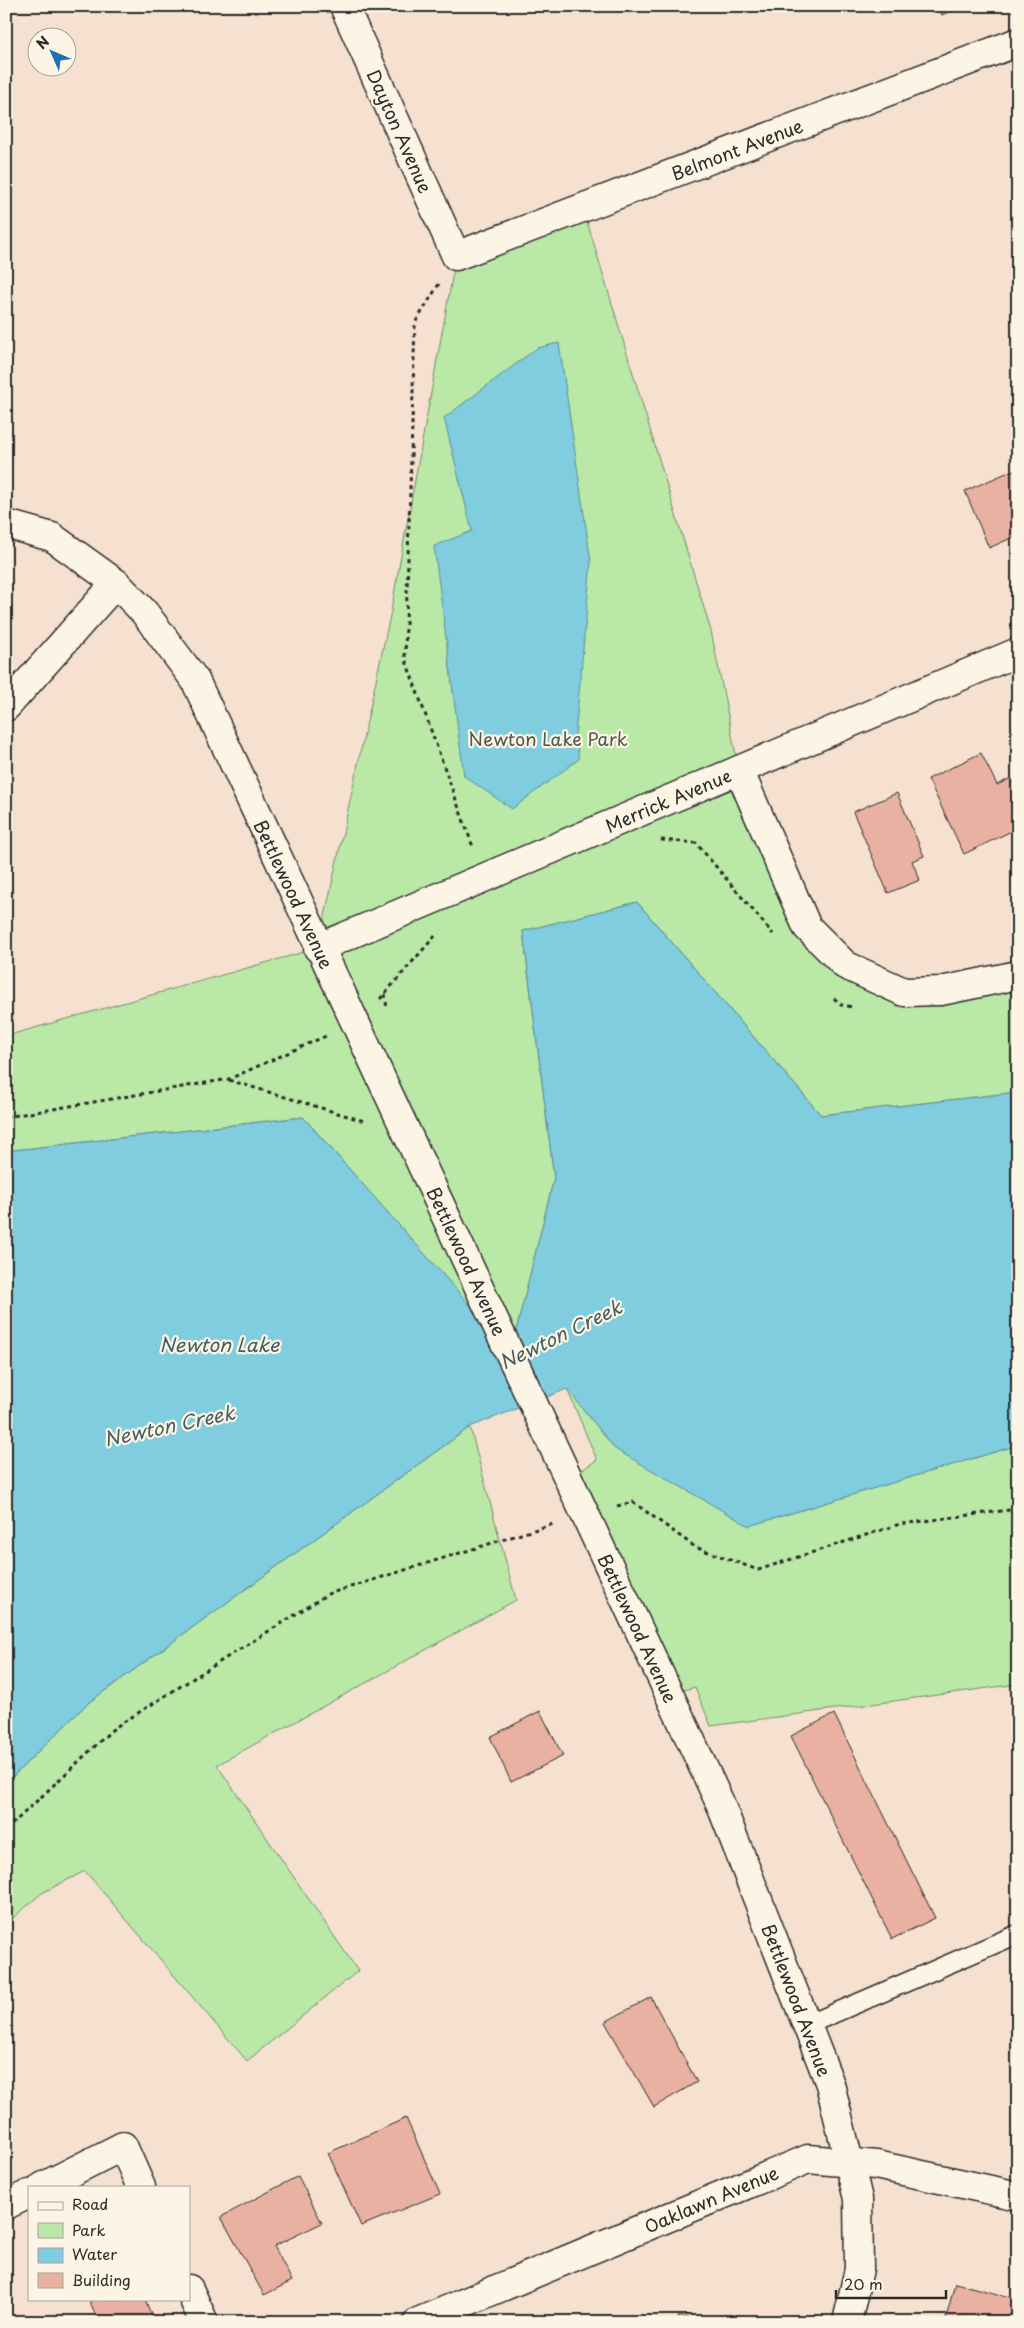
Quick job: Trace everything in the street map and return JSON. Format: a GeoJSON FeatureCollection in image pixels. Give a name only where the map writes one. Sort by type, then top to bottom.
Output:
{"type":"FeatureCollection","features":[{"type":"Feature","properties":{"kind":"street","name":"Dayton Avenue"},"geometry":{"type":"LineString","coordinates":[[344,6],[456,256]]}},
{"type":"Feature","properties":{"kind":"street","name":"Belmont Avenue"},"geometry":{"type":"LineString","coordinates":[[456,256],[1018,42]]}},
{"type":"Feature","properties":{"kind":"street","name":"Bettlewood Avenue"},"geometry":{"type":"LineString","coordinates":[[6,524],[52,537],[116,583],[144,612],[195,680],[318,948],[485,1299],[720,1803],[830,2084],[858,2199],[859,2269],[847,2322]]}},
{"type":"Feature","properties":{"kind":"street"},"geometry":{"type":"LineString","coordinates":[[6,707],[116,583]]}},
{"type":"Feature","properties":{"kind":"street","name":"Merrick Avenue"},"geometry":{"type":"LineString","coordinates":[[318,948],[1018,652]]}},
{"type":"Feature","properties":{"kind":"street"},"geometry":{"type":"LineString","coordinates":[[740,770],[807,926],[845,965],[904,992],[942,991],[1018,975]]}},
{"type":"Feature","properties":{"kind":"street"},"geometry":{"type":"LineString","coordinates":[[44,2186],[123,2146],[142,2186]]}},
{"type":"Feature","properties":{"kind":"street","name":"Oaklawn Avenue"},"geometry":{"type":"LineString","coordinates":[[418,2322],[808,2159],[876,2166],[1018,2196]]}},
{"type":"Feature","properties":{"kind":"street"},"geometry":{"type":"LineString","coordinates":[[6,2205],[28,2194]]}},
{"type":"Feature","properties":{"kind":"street"},"geometry":{"type":"LineString","coordinates":[[190,2291],[204,2322]]}},
{"type":"Feature","properties":{"kind":"lane"},"geometry":{"type":"LineString","coordinates":[[807,2025],[1018,1934]]}},
{"type":"Feature","properties":{"kind":"path"},"geometry":{"type":"LineString","coordinates":[[456,256],[415,323],[405,658],[475,853]]}},
{"type":"Feature","properties":{"kind":"path"},"geometry":{"type":"LineString","coordinates":[[654,839],[696,843],[776,938]]}},
{"type":"Feature","properties":{"kind":"path"},"geometry":{"type":"LineString","coordinates":[[6,1117],[229,1079],[355,1023],[385,994],[436,935]]}},
{"type":"Feature","properties":{"kind":"path"},"geometry":{"type":"LineString","coordinates":[[828,992],[841,1005],[860,1008]]}},
{"type":"Feature","properties":{"kind":"path"},"geometry":{"type":"LineString","coordinates":[[6,1830],[114,1728],[328,1594],[585,1514],[633,1502],[695,1547],[758,1570],[900,1524],[1018,1509]]}},
{"type":"Feature","properties":{"kind":"green space","name":"Newton Lake Park"},"geometry":{"type":"Polygon","coordinates":[[[583,208],[711,631],[739,770],[807,926],[904,992],[1018,975],[1018,1092],[821,1115],[637,902],[523,931],[554,1178],[511,1352],[303,1117],[6,1151],[6,1036],[318,948],[391,611],[456,256],[583,208]]]}},
{"type":"Feature","properties":{"kind":"green space"},"geometry":{"type":"Polygon","coordinates":[[[567,1389],[771,1519],[1018,1445],[1018,1684],[711,1726],[695,1687],[669,1694],[568,1479],[597,1460],[567,1389]]]}},
{"type":"Feature","properties":{"kind":"green space"},"geometry":{"type":"Polygon","coordinates":[[[470,1427],[516,1600],[217,1765],[358,1971],[247,2061],[85,1871],[42,1893],[6,1924],[6,1783],[88,1703],[470,1427]]]}},
{"type":"Feature","properties":{"kind":"water"},"geometry":{"type":"Polygon","coordinates":[[[559,343],[591,562],[575,736],[579,759],[512,809],[464,776],[434,546],[472,531],[444,418],[537,348],[559,343]]]}},
{"type":"Feature","properties":{"kind":"water","name":"Newton Lake"},"geometry":{"type":"Polygon","coordinates":[[[637,902],[821,1115],[1018,1092],[1018,1445],[749,1526],[615,1449],[567,1389],[470,1427],[88,1703],[6,1783],[6,1151],[303,1117],[511,1351],[554,1178],[523,931],[637,902]]]}},
{"type":"Feature","properties":{"kind":"building"},"geometry":{"type":"Polygon","coordinates":[[[938,6],[961,6],[942,15],[938,6]]]}},
{"type":"Feature","properties":{"kind":"building"},"geometry":{"type":"Polygon","coordinates":[[[1018,468],[1018,535],[989,548],[965,491],[1018,468]]]}},
{"type":"Feature","properties":{"kind":"building"},"geometry":{"type":"Polygon","coordinates":[[[981,753],[997,785],[1011,778],[1018,792],[1018,828],[964,854],[928,779],[981,753]]]}},
{"type":"Feature","properties":{"kind":"building"},"geometry":{"type":"Polygon","coordinates":[[[897,793],[924,856],[912,861],[920,880],[888,893],[853,812],[897,793]]]}},
{"type":"Feature","properties":{"kind":"building"},"geometry":{"type":"Polygon","coordinates":[[[540,1711],[563,1756],[511,1782],[490,1737],[540,1711]]]}},
{"type":"Feature","properties":{"kind":"building"},"geometry":{"type":"Polygon","coordinates":[[[834,1714],[935,1918],[892,1939],[791,1736],[834,1714]]]}},
{"type":"Feature","properties":{"kind":"building"},"geometry":{"type":"Polygon","coordinates":[[[651,1997],[697,2082],[654,2107],[605,2022],[651,1997]]]}},
{"type":"Feature","properties":{"kind":"building"},"geometry":{"type":"Polygon","coordinates":[[[406,2118],[440,2194],[361,2226],[328,2153],[406,2118]]]}},
{"type":"Feature","properties":{"kind":"building"},"geometry":{"type":"Polygon","coordinates":[[[298,2176],[322,2223],[274,2246],[292,2281],[264,2295],[221,2217],[298,2176]]]}},
{"type":"Feature","properties":{"kind":"building"},"geometry":{"type":"Polygon","coordinates":[[[955,2283],[1018,2299],[1018,2322],[945,2322],[955,2283]]]}},
{"type":"Feature","properties":{"kind":"building"},"geometry":{"type":"Polygon","coordinates":[[[89,2300],[145,2300],[154,2322],[98,2322],[89,2300]]]}},
{"type":"Feature","properties":{"kind":"building"},"geometry":{"type":"Polygon","coordinates":[[[679,2316],[706,2322],[677,2322],[679,2316]]]}},
{"type":"Feature","properties":{"kind":"water label","name":"Newton Creek"},"geometry":{"type":"Point","coordinates":[560,1334]}},
{"type":"Feature","properties":{"kind":"water label","name":"Newton Creek"},"geometry":{"type":"Point","coordinates":[169,1425]}}]}
